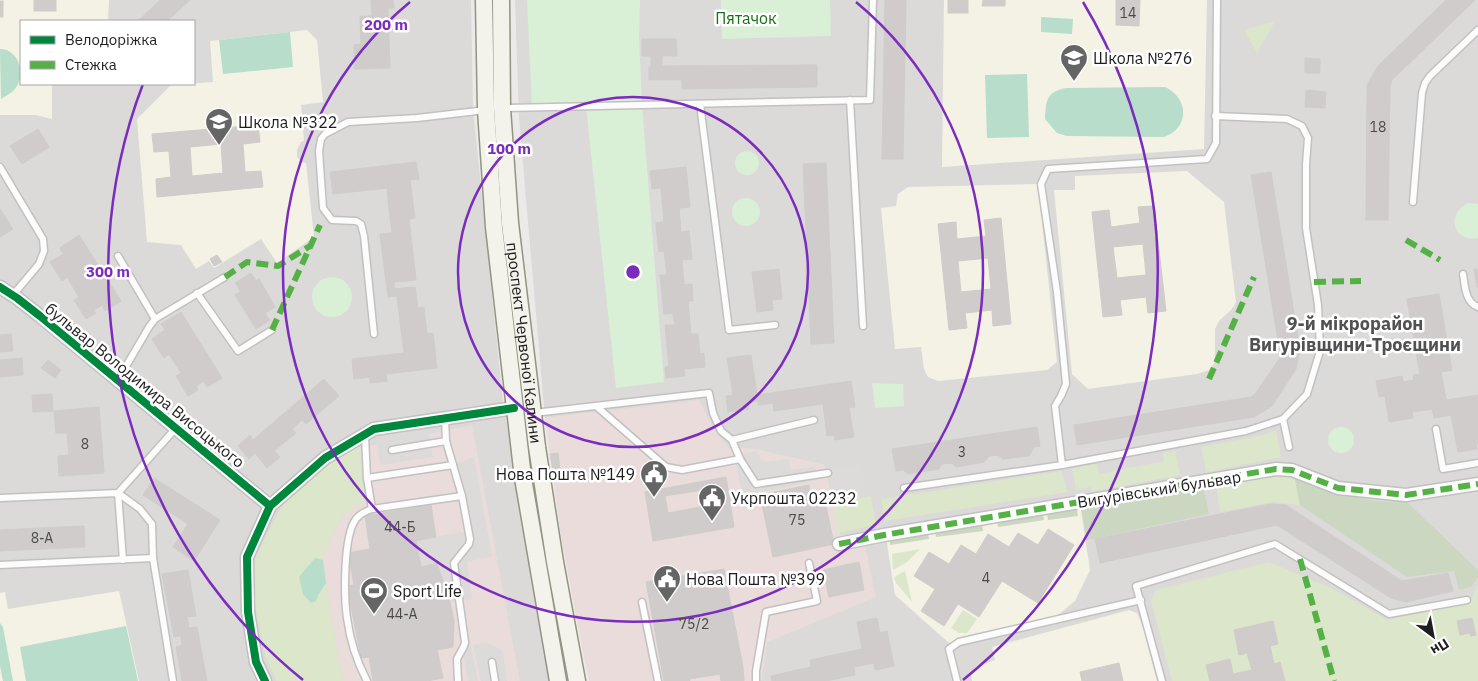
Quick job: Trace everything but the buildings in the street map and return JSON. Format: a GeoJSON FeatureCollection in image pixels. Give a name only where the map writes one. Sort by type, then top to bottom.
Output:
{"type":"FeatureCollection","features":[{"type":"Feature","properties":{"kind":"main road","name":"проспект Червоної Калини"},"geometry":{"type":"LineString","coordinates":[[484,0],[494,109],[533,413],[555,562],[577,681]]}},
{"type":"Feature","properties":{"kind":"main road","name":"проспект Червоної Калини"},"geometry":{"type":"LineString","coordinates":[[501,0],[494,109],[494,226],[514,408],[525,488],[558,681]]}},
{"type":"Feature","properties":{"kind":"street","name":"бульвар Володимира Висоцького"},"geometry":{"type":"LineString","coordinates":[[0,287],[13,295],[176,427],[270,506]]}},
{"type":"Feature","properties":{"kind":"street","name":"проспект Червоної Калини"},"geometry":{"type":"LineString","coordinates":[[266,681],[256,662],[248,612],[247,557],[270,506],[325,458],[374,429],[514,408]]}},
{"type":"Feature","properties":{"kind":"street","name":"Вигурівський бульвар"},"geometry":{"type":"LineString","coordinates":[[839,544],[884,534],[1276,469],[1292,470],[1338,488],[1406,495],[1478,484]]}},
{"type":"Feature","properties":{"kind":"lane"},"geometry":{"type":"LineString","coordinates":[[374,334],[364,236],[361,224],[356,221],[332,220],[323,208],[319,151],[321,139],[325,134],[348,122],[417,118],[494,109],[870,100],[873,0]]}},
{"type":"Feature","properties":{"kind":"lane"},"geometry":{"type":"LineString","coordinates":[[1062,465],[1055,406],[1066,384],[1057,292],[1041,184],[1048,169],[1207,159],[1216,143],[1217,0]]}},
{"type":"Feature","properties":{"kind":"lane"},"geometry":{"type":"LineString","coordinates":[[1413,202],[1421,102],[1425,83],[1478,30]]}},
{"type":"Feature","properties":{"kind":"lane"},"geometry":{"type":"LineString","coordinates":[[850,100],[863,326]]}},
{"type":"Feature","properties":{"kind":"lane"},"geometry":{"type":"LineString","coordinates":[[700,104],[729,330],[775,325]]}},
{"type":"Feature","properties":{"kind":"lane"},"geometry":{"type":"LineString","coordinates":[[904,488],[1062,465],[1246,431],[1283,419],[1307,394],[1320,351],[1318,305],[1306,228],[1308,138],[1302,126],[1287,120],[1215,116]]}},
{"type":"Feature","properties":{"kind":"lane"},"geometry":{"type":"LineString","coordinates":[[0,167],[43,239],[44,251],[39,264],[13,295]]}},
{"type":"Feature","properties":{"kind":"lane"},"geometry":{"type":"LineString","coordinates":[[118,256],[155,319]]}},
{"type":"Feature","properties":{"kind":"lane"},"geometry":{"type":"LineString","coordinates":[[1463,274],[1467,296],[1474,306],[1478,307]]}},
{"type":"Feature","properties":{"kind":"lane"},"geometry":{"type":"LineString","coordinates":[[118,380],[148,327],[155,319],[226,277]]}},
{"type":"Feature","properties":{"kind":"lane"},"geometry":{"type":"LineString","coordinates":[[197,293],[238,351],[272,330]]}},
{"type":"Feature","properties":{"kind":"lane"},"geometry":{"type":"LineString","coordinates":[[533,413],[709,394],[721,431],[732,440],[740,459],[756,484],[828,473]]}},
{"type":"Feature","properties":{"kind":"lane"},"geometry":{"type":"LineString","coordinates":[[596,406],[666,467],[674,470],[740,459]]}},
{"type":"Feature","properties":{"kind":"lane"},"geometry":{"type":"LineString","coordinates":[[445,418],[446,441],[462,496],[470,539],[469,544],[454,563],[465,642],[456,659],[458,681]]}},
{"type":"Feature","properties":{"kind":"lane"},"geometry":{"type":"LineString","coordinates":[[1283,419],[1289,447]]}},
{"type":"Feature","properties":{"kind":"lane"},"geometry":{"type":"LineString","coordinates":[[732,440],[814,420]]}},
{"type":"Feature","properties":{"kind":"lane"},"geometry":{"type":"LineString","coordinates":[[123,560],[118,493],[176,427]]}},
{"type":"Feature","properties":{"kind":"lane"},"geometry":{"type":"LineString","coordinates":[[1436,429],[1444,470],[1478,463]]}},
{"type":"Feature","properties":{"kind":"lane"},"geometry":{"type":"LineString","coordinates":[[365,434],[366,478],[372,509]]}},
{"type":"Feature","properties":{"kind":"lane"},"geometry":{"type":"LineString","coordinates":[[392,450],[446,441]]}},
{"type":"Feature","properties":{"kind":"lane"},"geometry":{"type":"LineString","coordinates":[[366,478],[453,465]]}},
{"type":"Feature","properties":{"kind":"lane"},"geometry":{"type":"LineString","coordinates":[[0,498],[118,493],[140,509],[152,524],[153,558],[173,681]]}},
{"type":"Feature","properties":{"kind":"lane"},"geometry":{"type":"LineString","coordinates":[[367,681],[357,658],[347,617],[346,552],[350,532],[356,519],[372,509],[462,496]]}},
{"type":"Feature","properties":{"kind":"lane"},"geometry":{"type":"LineString","coordinates":[[1162,681],[1136,586],[1275,544],[1389,614],[1467,600]]}},
{"type":"Feature","properties":{"kind":"lane"},"geometry":{"type":"LineString","coordinates":[[0,565],[153,558]]}},
{"type":"Feature","properties":{"kind":"lane"},"geometry":{"type":"LineString","coordinates":[[756,681],[766,612],[817,601],[809,564]]}},
{"type":"Feature","properties":{"kind":"lane"},"geometry":{"type":"LineString","coordinates":[[957,681],[950,649],[959,642],[1141,600]]}},
{"type":"Feature","properties":{"kind":"lane"},"geometry":{"type":"LineString","coordinates":[[642,602],[658,681]]}},
{"type":"Feature","properties":{"kind":"lane"},"geometry":{"type":"LineString","coordinates":[[492,662],[495,681]]}},
{"type":"Feature","properties":{"kind":"shaded area"},"geometry":{"type":"Polygon","coordinates":[[[0,0],[471,0],[473,109],[503,402],[551,681],[0,681],[0,0]]]}},
{"type":"Feature","properties":{"kind":"shaded area"},"geometry":{"type":"Polygon","coordinates":[[[0,0],[109,0],[108,20],[20,20],[20,85],[52,85],[52,119],[35,115],[0,115],[0,0]]]}},
{"type":"Feature","properties":{"kind":"shaded area"},"geometry":{"type":"Polygon","coordinates":[[[515,0],[1478,0],[1478,681],[761,681],[767,642],[875,597],[862,533],[840,536],[824,465],[754,449],[728,448],[714,430],[699,401],[545,418],[519,118],[515,0]]]}},
{"type":"Feature","properties":{"kind":"shaded area","name":"Школа №276"},"geometry":{"type":"Polygon","coordinates":[[[944,0],[1207,0],[1204,149],[942,167],[944,0]]]}},
{"type":"Feature","properties":{"kind":"shaded area","name":"Школа №322"},"geometry":{"type":"Polygon","coordinates":[[[307,30],[317,40],[323,102],[301,105],[304,141],[301,142],[297,150],[297,157],[306,163],[314,237],[277,263],[261,239],[214,268],[209,261],[196,269],[181,245],[147,242],[137,119],[171,85],[195,85],[195,83],[213,82],[210,41],[307,30]]]}},
{"type":"Feature","properties":{"kind":"shaded area"},"geometry":{"type":"Polygon","coordinates":[[[1187,171],[1224,202],[1236,302],[1231,310],[1219,321],[1215,329],[1215,362],[1210,370],[1197,374],[1088,389],[1072,374],[1054,190],[1075,190],[1075,176],[1187,171]]]}},
{"type":"Feature","properties":{"kind":"shaded area"},"geometry":{"type":"Polygon","coordinates":[[[1038,184],[1057,362],[1047,370],[938,381],[928,377],[924,369],[921,347],[895,349],[881,208],[896,206],[898,194],[908,187],[1038,184]]]}},
{"type":"Feature","properties":{"kind":"shaded area"},"geometry":{"type":"Polygon","coordinates":[[[699,400],[714,430],[728,448],[754,449],[824,465],[840,536],[862,533],[876,597],[767,642],[761,681],[589,681],[561,536],[545,418],[699,400]]]}},
{"type":"Feature","properties":{"kind":"shaded area"},"geometry":{"type":"Polygon","coordinates":[[[427,421],[433,457],[380,465],[374,429],[427,421]]]}},
{"type":"Feature","properties":{"kind":"shaded area"},"geometry":{"type":"Polygon","coordinates":[[[472,425],[520,681],[345,681],[341,672],[330,611],[323,556],[333,533],[345,513],[366,500],[359,448],[472,425]]]}},
{"type":"Feature","properties":{"kind":"shaded area"},"geometry":{"type":"Polygon","coordinates":[[[756,451],[761,459],[766,462],[788,459],[791,470],[815,467],[818,480],[743,496],[734,457],[756,451]]]}},
{"type":"Feature","properties":{"kind":"shaded area"},"geometry":{"type":"Polygon","coordinates":[[[474,457],[492,556],[467,562],[472,599],[450,603],[437,564],[421,567],[416,540],[469,531],[453,465],[474,457]]]}},
{"type":"Feature","properties":{"kind":"shaded area"},"geometry":{"type":"Polygon","coordinates":[[[862,465],[865,489],[832,494],[827,470],[862,465]]]}},
{"type":"Feature","properties":{"kind":"shaded area"},"geometry":{"type":"Polygon","coordinates":[[[1080,504],[1090,570],[1075,601],[1053,619],[949,643],[895,595],[886,537],[1080,504]]]}},
{"type":"Feature","properties":{"kind":"shaded area"},"geometry":{"type":"Polygon","coordinates":[[[119,591],[139,681],[0,681],[0,593],[5,592],[8,609],[119,591]]]}},
{"type":"Feature","properties":{"kind":"shaded area"},"geometry":{"type":"Polygon","coordinates":[[[462,604],[478,681],[468,681],[455,606],[462,604]]]}},
{"type":"Feature","properties":{"kind":"shaded area"},"geometry":{"type":"Polygon","coordinates":[[[1129,610],[1137,613],[1143,627],[1157,681],[972,681],[971,674],[976,667],[995,660],[992,647],[1129,610]]]}},
{"type":"Feature","properties":{"kind":"shaded area"},"geometry":{"type":"Polygon","coordinates":[[[489,643],[503,651],[507,681],[481,681],[473,645],[489,643]]]}},
{"type":"Feature","properties":{"kind":"green space"},"geometry":{"type":"Polygon","coordinates":[[[527,0],[640,0],[639,38],[642,104],[664,382],[616,388],[586,107],[532,107],[527,0]]]}},
{"type":"Feature","properties":{"kind":"green space","name":"Пятачок"},"geometry":{"type":"Polygon","coordinates":[[[721,0],[830,0],[831,36],[722,39],[721,0]]]}},
{"type":"Feature","properties":{"kind":"green space"},"geometry":{"type":"Polygon","coordinates":[[[1041,17],[1073,19],[1072,34],[1041,32],[1041,17]]]}},
{"type":"Feature","properties":{"kind":"green space"},"geometry":{"type":"Polygon","coordinates":[[[1275,21],[1257,53],[1244,30],[1275,21]]]}},
{"type":"Feature","properties":{"kind":"green space"},"geometry":{"type":"Polygon","coordinates":[[[290,32],[293,67],[223,74],[219,40],[290,32]]]}},
{"type":"Feature","properties":{"kind":"green space"},"geometry":{"type":"Polygon","coordinates":[[[0,49],[12,53],[16,57],[20,69],[20,81],[16,88],[1,99],[0,49]]]}},
{"type":"Feature","properties":{"kind":"green space"},"geometry":{"type":"Polygon","coordinates":[[[1027,74],[1029,137],[987,138],[985,75],[1027,74]]]}},
{"type":"Feature","properties":{"kind":"green space"},"geometry":{"type":"Polygon","coordinates":[[[1165,87],[1179,98],[1183,113],[1178,127],[1164,137],[1067,136],[1057,133],[1045,119],[1048,98],[1054,92],[1066,88],[1165,87]]]}},
{"type":"Feature","properties":{"kind":"green space"},"geometry":{"type":"Polygon","coordinates":[[[747,151],[756,154],[759,163],[756,172],[747,175],[738,172],[735,163],[738,154],[747,151]]]}},
{"type":"Feature","properties":{"kind":"green space"},"geometry":{"type":"Polygon","coordinates":[[[746,198],[756,202],[760,212],[756,222],[746,226],[736,222],[732,212],[736,202],[746,198]]]}},
{"type":"Feature","properties":{"kind":"green space"},"geometry":{"type":"Polygon","coordinates":[[[1469,203],[1478,204],[1478,238],[1463,236],[1455,226],[1457,213],[1461,207],[1469,203]]]}},
{"type":"Feature","properties":{"kind":"green space"},"geometry":{"type":"Polygon","coordinates":[[[332,277],[346,283],[352,297],[346,311],[332,317],[318,311],[312,297],[318,283],[332,277]]]}},
{"type":"Feature","properties":{"kind":"green space"},"geometry":{"type":"Polygon","coordinates":[[[872,383],[903,384],[904,406],[875,408],[872,383]]]}},
{"type":"Feature","properties":{"kind":"green space"},"geometry":{"type":"Polygon","coordinates":[[[1341,427],[1350,431],[1354,440],[1350,449],[1341,453],[1332,449],[1328,440],[1332,431],[1341,427]]]}},
{"type":"Feature","properties":{"kind":"green space"},"geometry":{"type":"Polygon","coordinates":[[[1276,430],[1281,457],[1206,472],[1201,447],[1264,435],[1276,430]]]}},
{"type":"Feature","properties":{"kind":"green space"},"geometry":{"type":"Polygon","coordinates":[[[359,445],[362,481],[366,500],[345,513],[333,533],[323,557],[330,611],[341,672],[345,681],[277,681],[266,658],[255,607],[254,560],[280,510],[288,500],[327,463],[359,445]]]}},
{"type":"Feature","properties":{"kind":"green space"},"geometry":{"type":"Polygon","coordinates":[[[1175,451],[1180,475],[1092,492],[1091,487],[1076,490],[1072,469],[1097,464],[1099,474],[1164,461],[1163,453],[1175,451]]]}},
{"type":"Feature","properties":{"kind":"green space"},"geometry":{"type":"Polygon","coordinates":[[[1061,471],[1068,492],[885,521],[881,499],[1061,471]]]}},
{"type":"Feature","properties":{"kind":"green space"},"geometry":{"type":"Polygon","coordinates":[[[1269,475],[1281,475],[1295,479],[1300,505],[1274,502],[1220,512],[1216,484],[1269,475]]]}},
{"type":"Feature","properties":{"kind":"green space"},"geometry":{"type":"Polygon","coordinates":[[[1295,479],[1342,495],[1375,501],[1407,502],[1478,570],[1478,577],[1471,587],[1459,590],[1454,571],[1407,577],[1300,505],[1295,479]]]}},
{"type":"Feature","properties":{"kind":"green space"},"geometry":{"type":"Polygon","coordinates":[[[1203,486],[1209,514],[1087,540],[1081,507],[1203,486]]]}},
{"type":"Feature","properties":{"kind":"green space"},"geometry":{"type":"Polygon","coordinates":[[[871,496],[876,525],[838,533],[832,503],[871,496]]]}},
{"type":"Feature","properties":{"kind":"green space"},"geometry":{"type":"Polygon","coordinates":[[[1077,509],[1078,516],[1048,520],[1047,513],[1077,509]]]}},
{"type":"Feature","properties":{"kind":"green space"},"geometry":{"type":"Polygon","coordinates":[[[1043,514],[1044,520],[998,527],[997,521],[1043,514]]]}},
{"type":"Feature","properties":{"kind":"green space"},"geometry":{"type":"Polygon","coordinates":[[[982,524],[983,531],[936,537],[935,531],[982,524]]]}},
{"type":"Feature","properties":{"kind":"green space"},"geometry":{"type":"Polygon","coordinates":[[[928,533],[929,539],[890,545],[890,538],[928,533]]]}},
{"type":"Feature","properties":{"kind":"green space"},"geometry":{"type":"Polygon","coordinates":[[[920,549],[907,562],[893,570],[892,554],[920,549]]]}},
{"type":"Feature","properties":{"kind":"green space"},"geometry":{"type":"Polygon","coordinates":[[[315,558],[323,560],[326,583],[316,601],[311,603],[303,594],[299,577],[315,558]]]}},
{"type":"Feature","properties":{"kind":"green space"},"geometry":{"type":"Polygon","coordinates":[[[1269,562],[1331,588],[1388,620],[1470,602],[1478,585],[1478,681],[1172,681],[1151,601],[1156,590],[1269,562]]]}},
{"type":"Feature","properties":{"kind":"green space"},"geometry":{"type":"Polygon","coordinates":[[[905,571],[912,602],[896,583],[894,577],[905,571]]]}},
{"type":"Feature","properties":{"kind":"green space"},"geometry":{"type":"Polygon","coordinates":[[[963,610],[977,619],[967,633],[959,633],[951,628],[963,610]]]}},
{"type":"Feature","properties":{"kind":"green space"},"geometry":{"type":"Polygon","coordinates":[[[0,623],[3,627],[13,681],[3,681],[0,666],[0,623]]]}},
{"type":"Feature","properties":{"kind":"green space"},"geometry":{"type":"Polygon","coordinates":[[[126,626],[138,681],[26,681],[20,647],[126,626]]]}},
{"type":"Feature","properties":{"kind":"marked path"},"geometry":{"type":"LineString","coordinates":[[272,330],[320,225]]}},
{"type":"Feature","properties":{"kind":"marked path"},"geometry":{"type":"LineString","coordinates":[[1406,240],[1440,260]]}},
{"type":"Feature","properties":{"kind":"marked path"},"geometry":{"type":"LineString","coordinates":[[225,277],[247,262],[278,266],[310,246]]}},
{"type":"Feature","properties":{"kind":"marked path"},"geometry":{"type":"LineString","coordinates":[[1209,379],[1254,277]]}},
{"type":"Feature","properties":{"kind":"marked path"},"geometry":{"type":"LineString","coordinates":[[1314,282],[1361,281]]}},
{"type":"Feature","properties":{"kind":"marked path"},"geometry":{"type":"LineString","coordinates":[[839,544],[1276,469],[1292,470],[1338,488],[1406,495],[1478,484]]}},
{"type":"Feature","properties":{"kind":"marked path"},"geometry":{"type":"LineString","coordinates":[[1300,559],[1334,681]]}},
{"type":"Feature","properties":{"kind":"cycle path"},"geometry":{"type":"LineString","coordinates":[[0,287],[40,316],[270,506]]}},
{"type":"Feature","properties":{"kind":"cycle path"},"geometry":{"type":"LineString","coordinates":[[265,681],[256,662],[248,612],[247,557],[270,506],[325,458],[374,429],[514,408]]}},
{"type":"Feature","properties":{"kind":"place","name":"Школа №276"},"geometry":{"type":"Point","coordinates":[1074,82]}},
{"type":"Feature","properties":{"kind":"place","name":"Школа №322"},"geometry":{"type":"Point","coordinates":[219,146]}},
{"type":"Feature","properties":{"kind":"place","name":"Нова Пошта №149"},"geometry":{"type":"Point","coordinates":[654,498]}},
{"type":"Feature","properties":{"kind":"place","name":"Укрпошта 02232"},"geometry":{"type":"Point","coordinates":[712,522]}},
{"type":"Feature","properties":{"kind":"place","name":"Нова Пошта №399"},"geometry":{"type":"Point","coordinates":[667,603]}},
{"type":"Feature","properties":{"kind":"place","name":"Sport Life"},"geometry":{"type":"Point","coordinates":[374,615]}},
{"type":"Feature","properties":{"kind":"district","name":"9-й мікрорайон Вигурівщини-Троєщини"},"geometry":{"type":"Point","coordinates":[1355,334]}}]}
